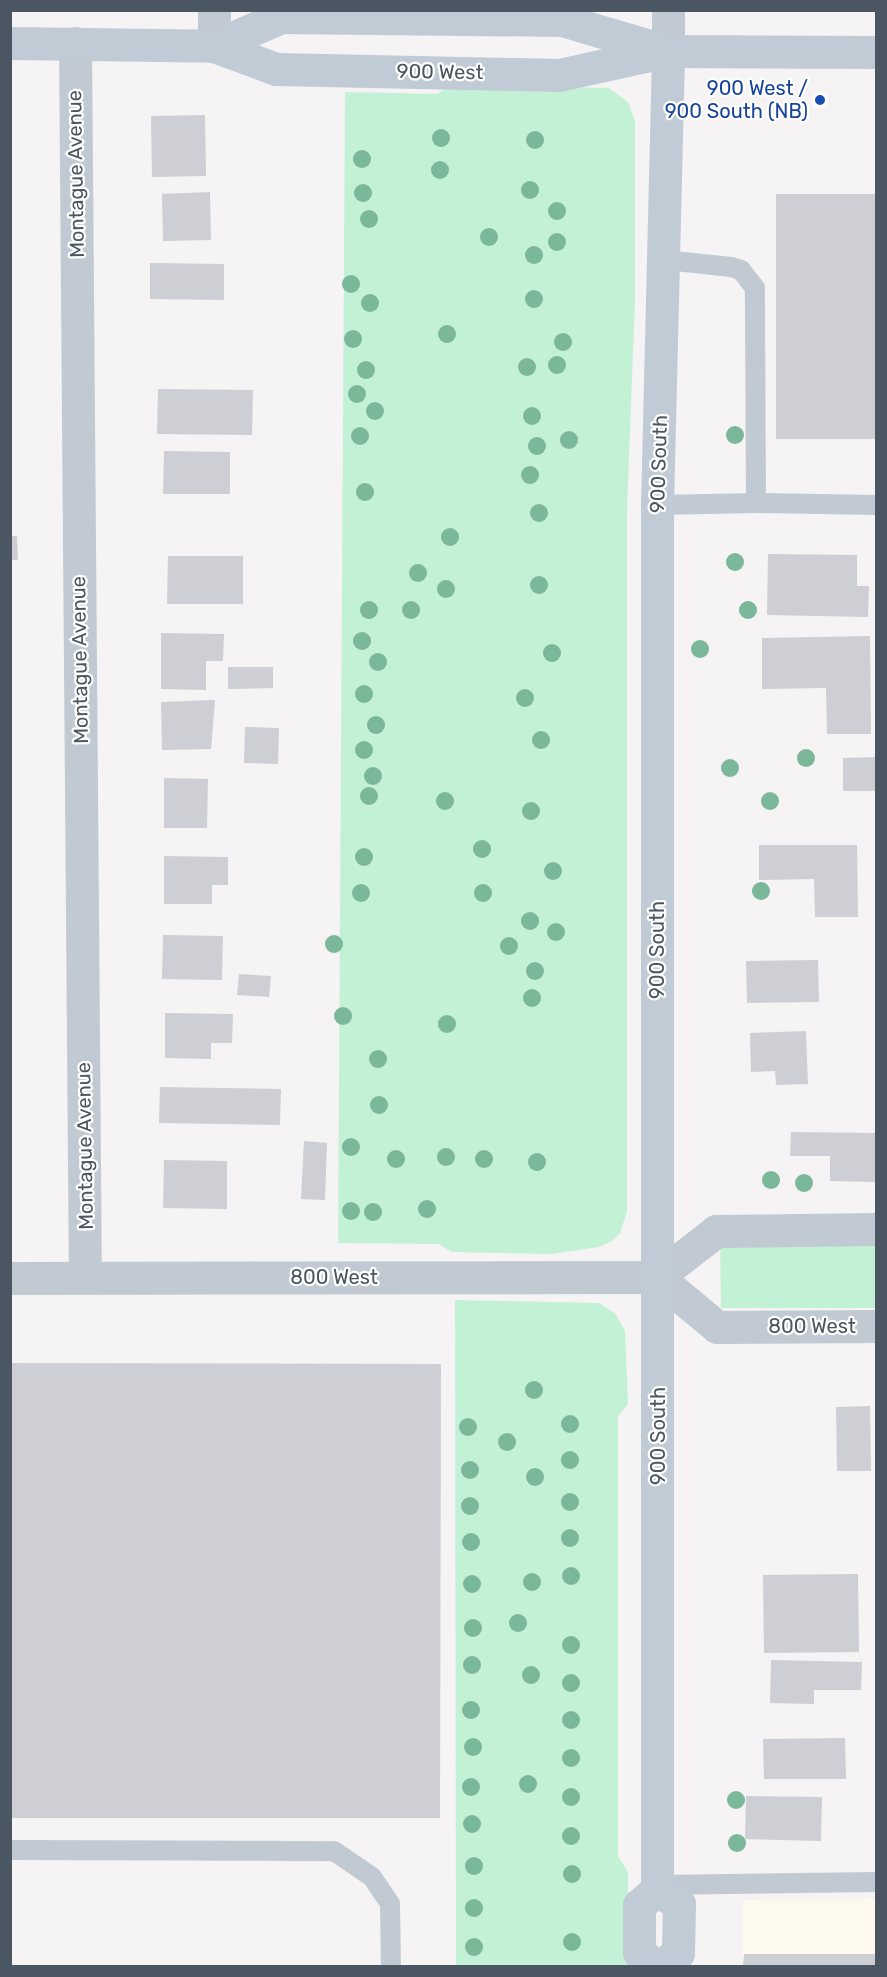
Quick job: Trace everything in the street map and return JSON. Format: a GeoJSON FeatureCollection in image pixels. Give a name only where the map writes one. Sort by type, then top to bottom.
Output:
{"type":"FeatureCollection","features":[{"type":"Feature","properties":{"kind":"street"},"geometry":{"type":"LineString","coordinates":[[214,10],[214,46]]}},
{"type":"Feature","properties":{"kind":"street","name":"900 South"},"geometry":{"type":"LineString","coordinates":[[657,1888],[657,505],[666,260],[668,10]]}},
{"type":"Feature","properties":{"kind":"street","name":"900 West"},"geometry":{"type":"LineString","coordinates":[[214,46],[281,17],[562,20],[668,51]]}},
{"type":"Feature","properties":{"kind":"street","name":"900 West"},"geometry":{"type":"LineString","coordinates":[[10,43],[214,46],[276,69],[559,75],[668,51],[876,52]]}},
{"type":"Feature","properties":{"kind":"street","name":"Montague Avenue"},"geometry":{"type":"LineString","coordinates":[[75,43],[85,1277]]}},
{"type":"Feature","properties":{"kind":"street"},"geometry":{"type":"LineString","coordinates":[[657,1277],[716,1231],[876,1229]]}},
{"type":"Feature","properties":{"kind":"street","name":"800 West"},"geometry":{"type":"LineString","coordinates":[[10,1278],[657,1277],[717,1327],[876,1326]]}},
{"type":"Feature","properties":{"kind":"street"},"geometry":{"type":"LineString","coordinates":[[655,1966],[639,1952],[639,1905],[657,1888],[679,1904],[678,1953],[661,1966]]}},
{"type":"Feature","properties":{"kind":"lane"},"geometry":{"type":"LineString","coordinates":[[666,260],[741,270],[755,288],[756,503]]}},
{"type":"Feature","properties":{"kind":"lane"},"geometry":{"type":"LineString","coordinates":[[657,505],[756,503],[876,505]]}},
{"type":"Feature","properties":{"kind":"lane"},"geometry":{"type":"LineString","coordinates":[[10,1850],[334,1851],[372,1877],[390,1904],[391,1966]]}},
{"type":"Feature","properties":{"kind":"lane"},"geometry":{"type":"LineString","coordinates":[[657,1888],[876,1882]]}},
{"type":"Feature","properties":{"kind":"shaded area"},"geometry":{"type":"Polygon","coordinates":[[[876,1899],[876,1966],[743,1966],[743,1900],[876,1899]]]}},
{"type":"Feature","properties":{"kind":"green space"},"geometry":{"type":"Polygon","coordinates":[[[449,85],[609,88],[628,102],[635,121],[635,301],[627,509],[627,1212],[620,1233],[612,1241],[599,1247],[551,1254],[452,1252],[439,1244],[338,1243],[345,92],[438,94],[449,85]]]}},
{"type":"Feature","properties":{"kind":"green space"},"geometry":{"type":"Polygon","coordinates":[[[876,1241],[876,1308],[721,1308],[720,1242],[876,1241]]]}},
{"type":"Feature","properties":{"kind":"green space"},"geometry":{"type":"Polygon","coordinates":[[[455,1300],[599,1303],[615,1313],[625,1331],[628,1404],[618,1416],[618,1856],[628,1872],[628,1966],[456,1966],[455,1300]]]}},
{"type":"Feature","properties":{"kind":"building"},"geometry":{"type":"Polygon","coordinates":[[[205,115],[206,176],[152,177],[151,116],[205,115]]]}},
{"type":"Feature","properties":{"kind":"building"},"geometry":{"type":"Polygon","coordinates":[[[210,192],[211,240],[163,241],[162,194],[210,192]]]}},
{"type":"Feature","properties":{"kind":"building"},"geometry":{"type":"Polygon","coordinates":[[[776,194],[876,194],[876,439],[776,439],[776,194]]]}},
{"type":"Feature","properties":{"kind":"building"},"geometry":{"type":"Polygon","coordinates":[[[150,263],[224,264],[224,300],[150,299],[150,263]]]}},
{"type":"Feature","properties":{"kind":"building"},"geometry":{"type":"Polygon","coordinates":[[[158,389],[253,390],[252,435],[157,434],[158,389]]]}},
{"type":"Feature","properties":{"kind":"building"},"geometry":{"type":"Polygon","coordinates":[[[164,451],[230,452],[230,494],[163,494],[164,451]]]}},
{"type":"Feature","properties":{"kind":"building"},"geometry":{"type":"Polygon","coordinates":[[[10,536],[17,536],[18,560],[10,560],[10,536]]]}},
{"type":"Feature","properties":{"kind":"building"},"geometry":{"type":"Polygon","coordinates":[[[768,554],[857,555],[857,586],[869,586],[868,617],[767,615],[768,554]]]}},
{"type":"Feature","properties":{"kind":"building"},"geometry":{"type":"Polygon","coordinates":[[[168,556],[243,556],[243,604],[167,604],[168,556]]]}},
{"type":"Feature","properties":{"kind":"building"},"geometry":{"type":"Polygon","coordinates":[[[161,633],[224,634],[223,661],[206,661],[206,690],[161,689],[161,633]]]}},
{"type":"Feature","properties":{"kind":"building"},"geometry":{"type":"Polygon","coordinates":[[[870,636],[871,734],[827,734],[826,688],[762,689],[762,638],[870,636]]]}},
{"type":"Feature","properties":{"kind":"building"},"geometry":{"type":"Polygon","coordinates":[[[228,667],[273,667],[273,688],[228,689],[228,667]]]}},
{"type":"Feature","properties":{"kind":"building"},"geometry":{"type":"Polygon","coordinates":[[[215,700],[211,749],[162,750],[161,702],[215,700]]]}},
{"type":"Feature","properties":{"kind":"building"},"geometry":{"type":"Polygon","coordinates":[[[245,727],[279,728],[278,764],[244,763],[245,727]]]}},
{"type":"Feature","properties":{"kind":"building"},"geometry":{"type":"Polygon","coordinates":[[[876,757],[876,791],[843,791],[843,758],[876,757]]]}},
{"type":"Feature","properties":{"kind":"building"},"geometry":{"type":"Polygon","coordinates":[[[164,778],[208,779],[207,828],[164,828],[164,778]]]}},
{"type":"Feature","properties":{"kind":"building"},"geometry":{"type":"Polygon","coordinates":[[[759,845],[857,845],[858,917],[815,917],[814,879],[759,880],[759,845]]]}},
{"type":"Feature","properties":{"kind":"building"},"geometry":{"type":"Polygon","coordinates":[[[164,856],[228,857],[228,885],[212,885],[212,904],[164,904],[164,856]]]}},
{"type":"Feature","properties":{"kind":"building"},"geometry":{"type":"Polygon","coordinates":[[[163,935],[223,936],[222,980],[162,979],[163,935]]]}},
{"type":"Feature","properties":{"kind":"building"},"geometry":{"type":"Polygon","coordinates":[[[818,960],[819,1002],[747,1003],[746,961],[818,960]]]}},
{"type":"Feature","properties":{"kind":"building"},"geometry":{"type":"Polygon","coordinates":[[[239,974],[271,976],[269,997],[237,995],[239,974]]]}},
{"type":"Feature","properties":{"kind":"building"},"geometry":{"type":"Polygon","coordinates":[[[165,1013],[233,1014],[232,1043],[211,1043],[211,1059],[165,1058],[165,1013]]]}},
{"type":"Feature","properties":{"kind":"building"},"geometry":{"type":"Polygon","coordinates":[[[806,1031],[808,1084],[776,1085],[775,1071],[751,1072],[750,1033],[806,1031]]]}},
{"type":"Feature","properties":{"kind":"building"},"geometry":{"type":"Polygon","coordinates":[[[160,1087],[281,1089],[280,1125],[159,1123],[160,1087]]]}},
{"type":"Feature","properties":{"kind":"building"},"geometry":{"type":"Polygon","coordinates":[[[791,1132],[876,1133],[875,1182],[830,1181],[830,1156],[790,1156],[791,1132]]]}},
{"type":"Feature","properties":{"kind":"building"},"geometry":{"type":"Polygon","coordinates":[[[304,1141],[327,1143],[325,1200],[301,1199],[304,1141]]]}},
{"type":"Feature","properties":{"kind":"building"},"geometry":{"type":"Polygon","coordinates":[[[164,1160],[227,1161],[227,1209],[163,1208],[164,1160]]]}},
{"type":"Feature","properties":{"kind":"building"},"geometry":{"type":"Polygon","coordinates":[[[10,1363],[441,1364],[440,1818],[10,1818],[10,1363]]]}},
{"type":"Feature","properties":{"kind":"building"},"geometry":{"type":"Polygon","coordinates":[[[870,1406],[871,1471],[837,1471],[836,1407],[870,1406]]]}},
{"type":"Feature","properties":{"kind":"building"},"geometry":{"type":"Polygon","coordinates":[[[858,1574],[859,1652],[764,1653],[763,1575],[858,1574]]]}},
{"type":"Feature","properties":{"kind":"building"},"geometry":{"type":"Polygon","coordinates":[[[771,1660],[862,1662],[861,1690],[814,1690],[814,1704],[770,1703],[771,1660]]]}},
{"type":"Feature","properties":{"kind":"building"},"geometry":{"type":"Polygon","coordinates":[[[845,1738],[846,1779],[764,1779],[763,1739],[845,1738]]]}},
{"type":"Feature","properties":{"kind":"building"},"geometry":{"type":"Polygon","coordinates":[[[746,1796],[822,1797],[821,1841],[745,1839],[746,1796]]]}},
{"type":"Feature","properties":{"kind":"building"},"geometry":{"type":"Polygon","coordinates":[[[744,1954],[876,1954],[876,1966],[743,1966],[744,1954]]]}},
{"type":"Feature","properties":{"kind":"place","name":"900 West / 900 South (NB)"},"geometry":{"type":"Point","coordinates":[820,100]}}]}
